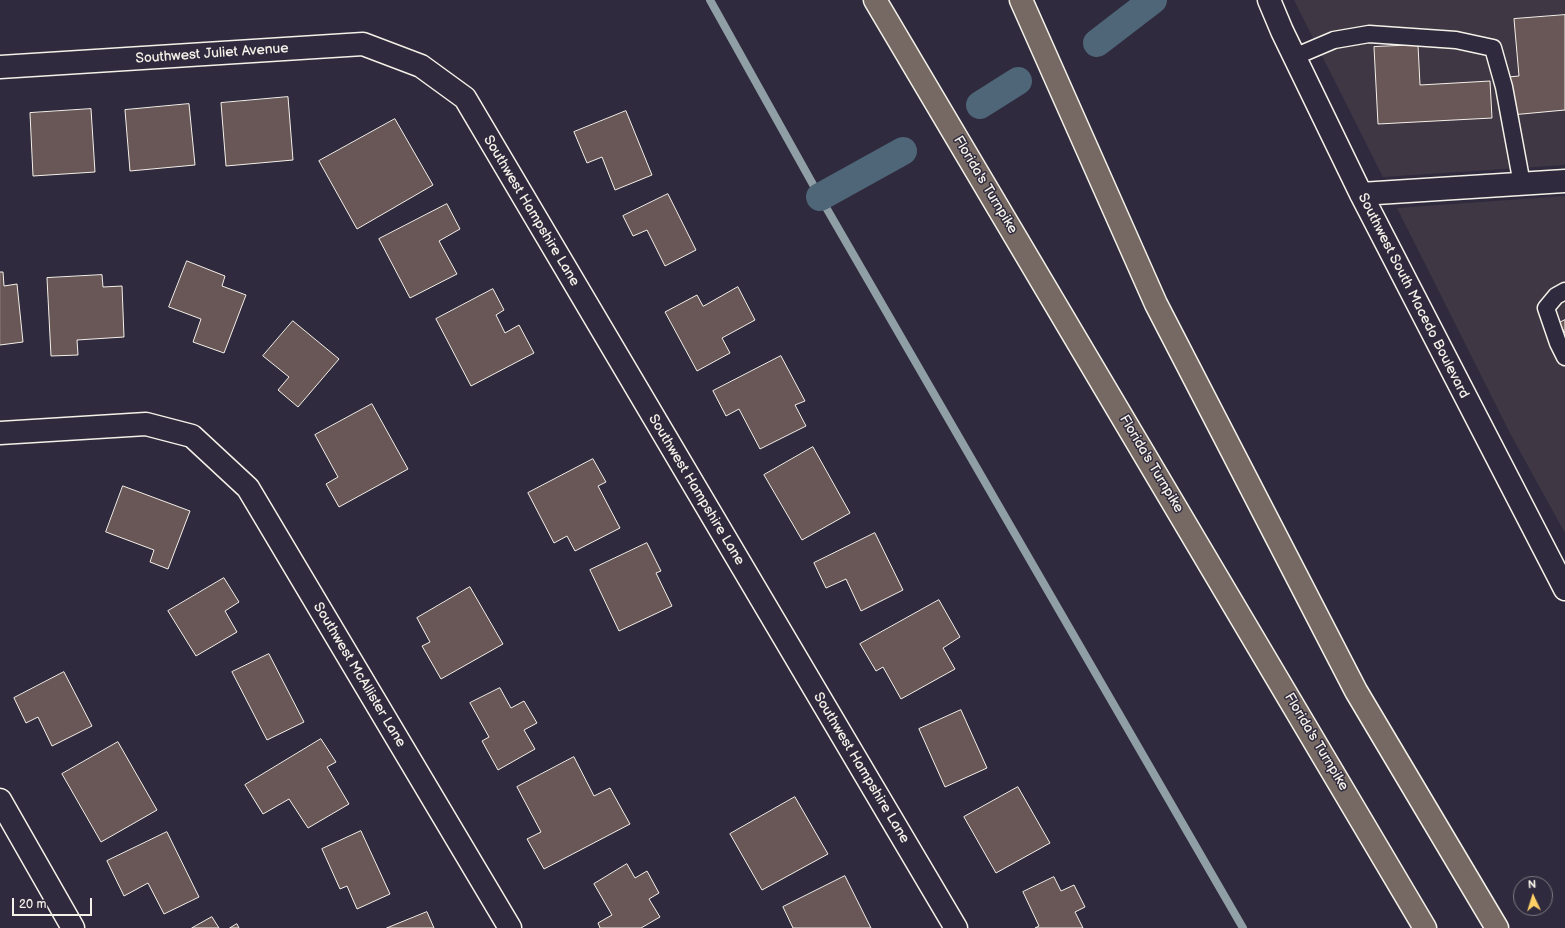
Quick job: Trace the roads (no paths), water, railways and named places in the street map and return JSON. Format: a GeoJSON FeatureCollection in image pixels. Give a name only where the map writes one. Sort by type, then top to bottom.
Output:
{"type":"FeatureCollection","features":[{"type":"Feature","properties":{"kind":"highway","name":"Florida's Turnpike"},"geometry":{"type":"LineString","coordinates":[[875,0],[1426,928]]}},
{"type":"Feature","properties":{"kind":"highway"},"geometry":{"type":"LineString","coordinates":[[1021,0],[1156,304],[1356,691],[1497,928]]}},
{"type":"Feature","properties":{"kind":"street","name":"Southwest South Macedo Boulevard"},"geometry":{"type":"LineString","coordinates":[[1269,0],[1294,57],[1361,194],[1565,589]]}},
{"type":"Feature","properties":{"kind":"street","name":"Southwest Juliet Avenue"},"geometry":{"type":"LineString","coordinates":[[0,67],[363,44],[421,66]]}},
{"type":"Feature","properties":{"kind":"street","name":"Southwest Hampshire Lane"},"geometry":{"type":"LineString","coordinates":[[421,66],[465,98],[956,928]]}},
{"type":"Feature","properties":{"kind":"street"},"geometry":{"type":"LineString","coordinates":[[1361,194],[1565,181]]}},
{"type":"Feature","properties":{"kind":"street","name":"Southwest McAllister Lane"},"geometry":{"type":"LineString","coordinates":[[0,433],[146,424],[192,436],[248,488],[510,928]]}},
{"type":"Feature","properties":{"kind":"street"},"geometry":{"type":"LineString","coordinates":[[0,800],[73,928]]}},
{"type":"Feature","properties":{"kind":"lane"},"geometry":{"type":"LineString","coordinates":[[1294,57],[1334,40],[1369,34],[1456,40],[1493,48],[1504,87],[1522,184]]}},
{"type":"Feature","properties":{"kind":"lane"},"geometry":{"type":"LineString","coordinates":[[1565,291],[1556,296],[1546,308],[1558,343],[1565,357]]}},
{"type":"Feature","properties":{"kind":"waterway"},"geometry":{"type":"LineString","coordinates":[[710,0],[820,197],[1243,928]]}},
{"type":"Feature","properties":{"kind":"waterway"},"geometry":{"type":"LineString","coordinates":[[1097,43],[1153,0]]}},
{"type":"Feature","properties":{"kind":"waterway"},"geometry":{"type":"LineString","coordinates":[[980,105],[1018,81]]}},
{"type":"Feature","properties":{"kind":"waterway"},"geometry":{"type":"LineString","coordinates":[[820,197],[903,151]]}}]}
